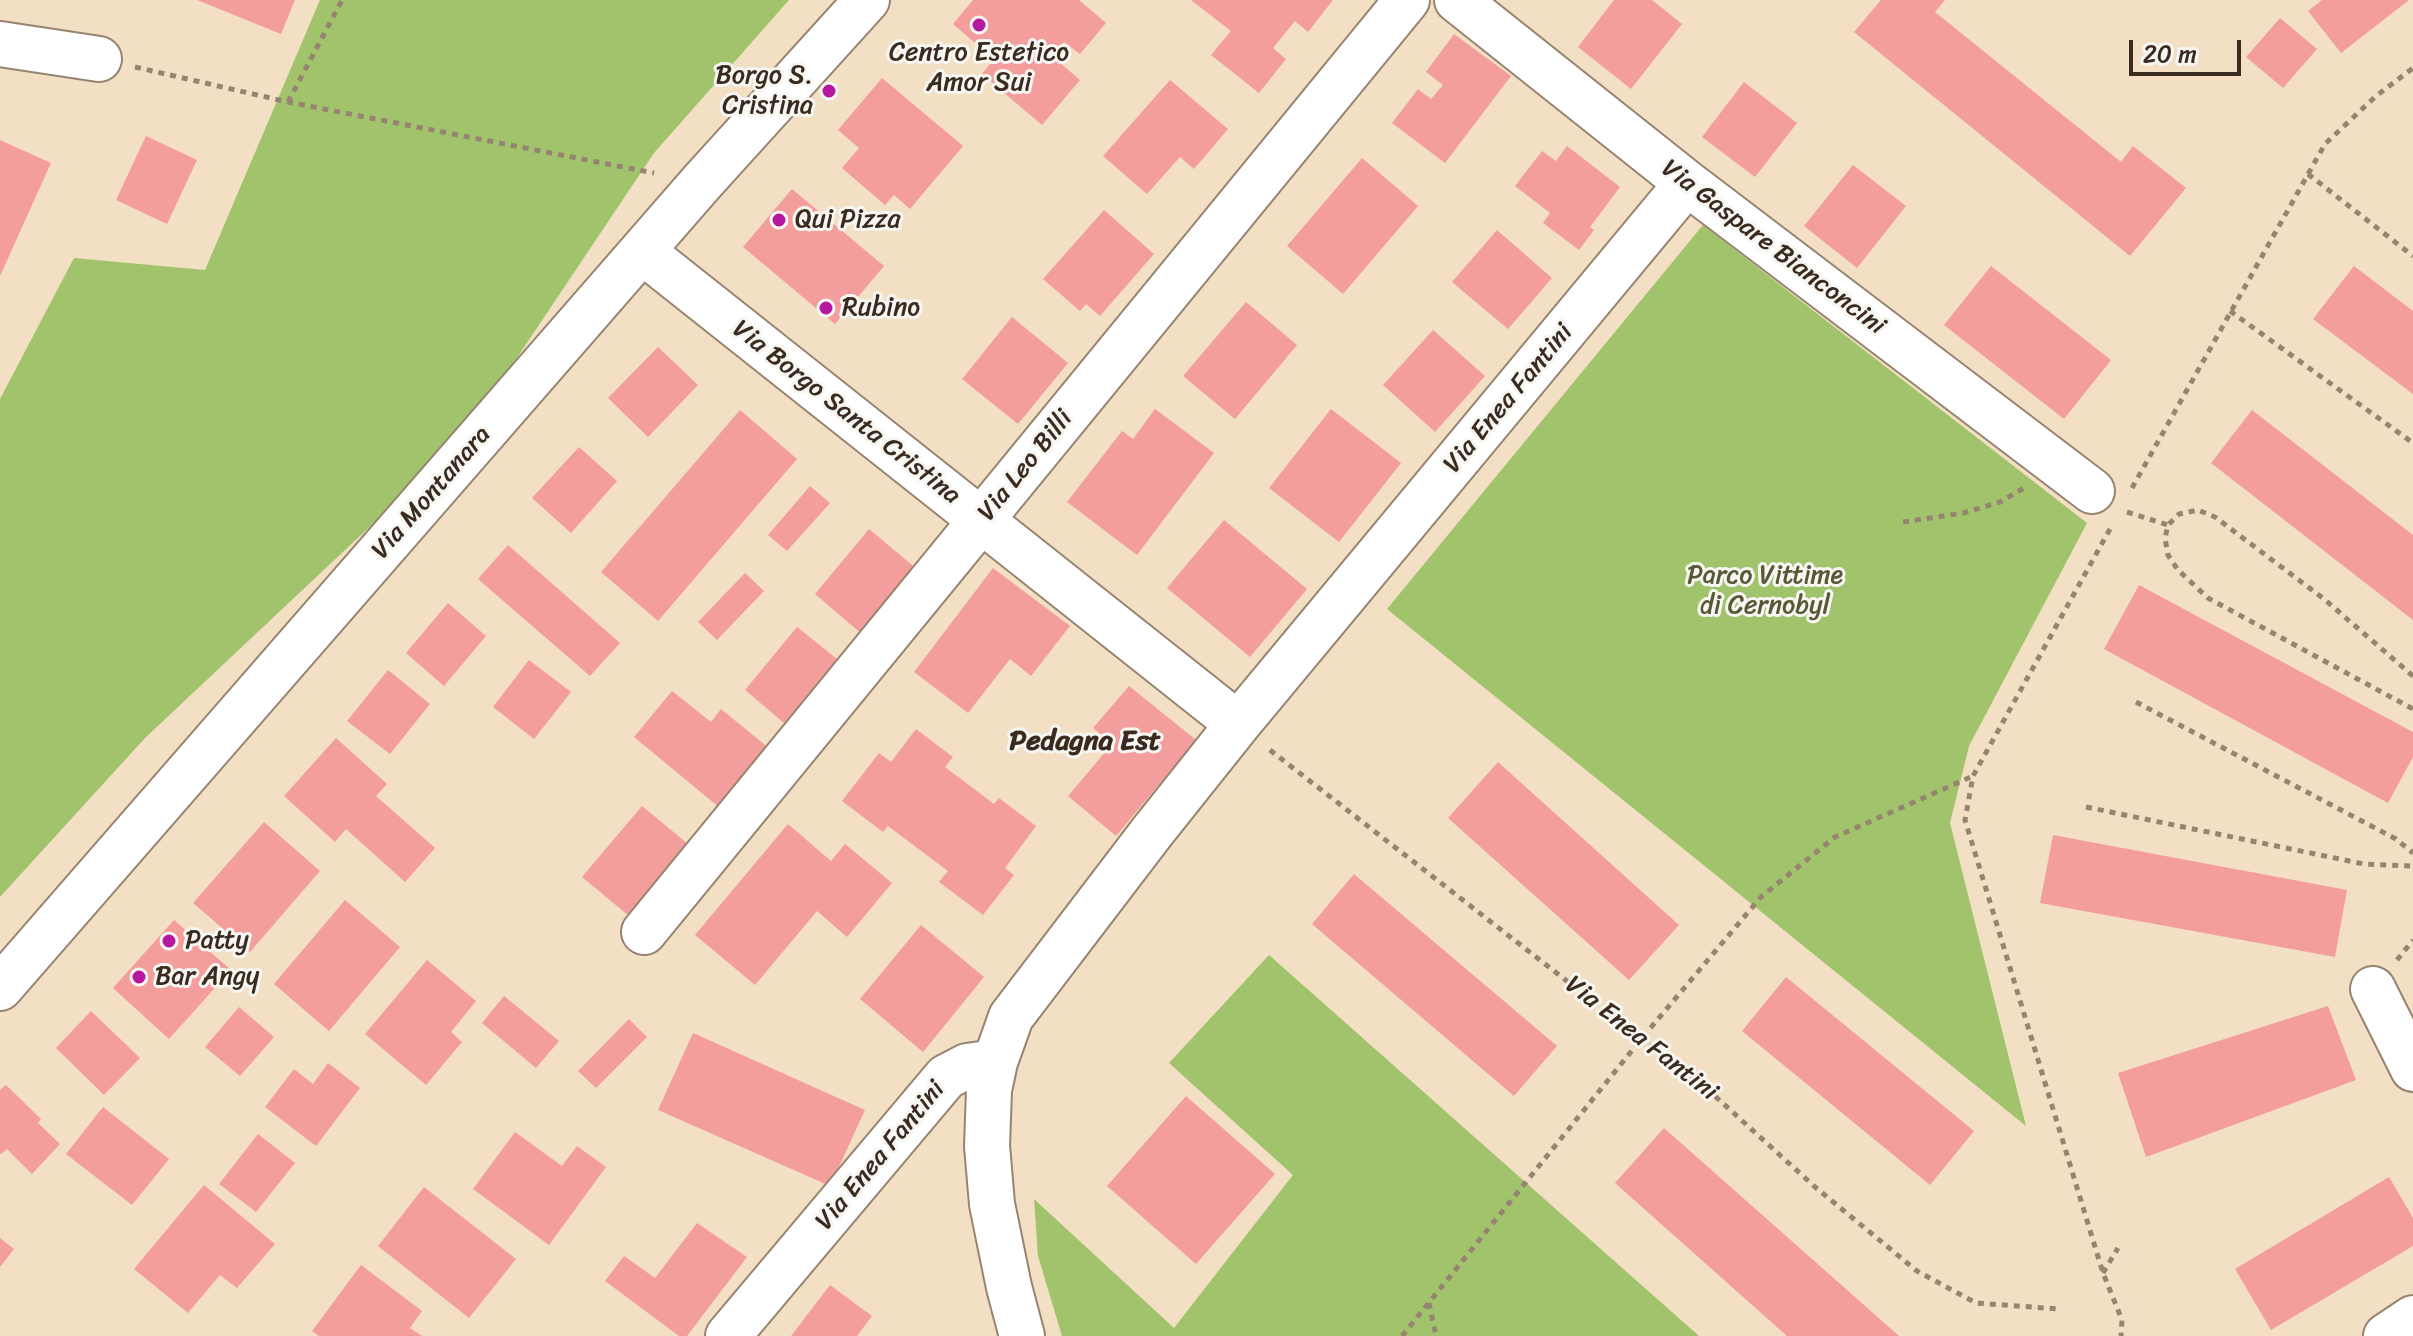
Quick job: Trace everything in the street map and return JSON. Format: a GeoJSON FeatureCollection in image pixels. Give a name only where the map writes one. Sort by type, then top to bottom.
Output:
{"type":"FeatureCollection","features":[{"type":"Feature","properties":{"kind":"street","name":"Via Montanara"},"geometry":{"type":"LineString","coordinates":[[0,988],[702,182],[867,0]]}},
{"type":"Feature","properties":{"kind":"street","name":"Via Leo Billi"},"geometry":{"type":"LineString","coordinates":[[644,932],[1407,0]]}},
{"type":"Feature","properties":{"kind":"street","name":"Via Gaspare Bianconcini"},"geometry":{"type":"LineString","coordinates":[[1457,0],[1687,183],[2113,506]]}},
{"type":"Feature","properties":{"kind":"street"},"geometry":{"type":"LineString","coordinates":[[0,44],[99,59]]}},
{"type":"Feature","properties":{"kind":"street","name":"Via Enea Fantini"},"geometry":{"type":"LineString","coordinates":[[728,1336],[946,1077],[967,1066],[995,1062],[1011,1017],[1152,832],[1687,183]]}},
{"type":"Feature","properties":{"kind":"street","name":"Via Borgo Santa Cristina"},"geometry":{"type":"LineString","coordinates":[[643,252],[1238,724]]}},
{"type":"Feature","properties":{"kind":"street"},"geometry":{"type":"LineString","coordinates":[[2373,989],[2413,1069]]}},
{"type":"Feature","properties":{"kind":"street"},"geometry":{"type":"LineString","coordinates":[[995,1062],[989,1090],[987,1146],[992,1204],[1022,1336]]}},
{"type":"Feature","properties":{"kind":"street"},"geometry":{"type":"LineString","coordinates":[[2386,1336],[2413,1318]]}},
{"type":"Feature","properties":{"kind":"path"},"geometry":{"type":"LineString","coordinates":[[288,102],[342,0]]}},
{"type":"Feature","properties":{"kind":"path"},"geometry":{"type":"LineString","coordinates":[[99,59],[288,102],[702,182]]}},
{"type":"Feature","properties":{"kind":"path"},"geometry":{"type":"LineString","coordinates":[[2121,1336],[2122,1320],[2103,1273],[1965,820],[1973,776],[2113,506],[2230,311],[2325,144],[2376,96],[2413,68]]}},
{"type":"Feature","properties":{"kind":"path"},"geometry":{"type":"LineString","coordinates":[[2308,174],[2413,256]]}},
{"type":"Feature","properties":{"kind":"path"},"geometry":{"type":"LineString","coordinates":[[2230,311],[2413,443]]}},
{"type":"Feature","properties":{"kind":"path"},"geometry":{"type":"LineString","coordinates":[[1903,522],[1963,513],[2000,502],[2029,485],[2051,459]]}},
{"type":"Feature","properties":{"kind":"path"},"geometry":{"type":"LineString","coordinates":[[2113,506],[2168,525]]}},
{"type":"Feature","properties":{"kind":"path"},"geometry":{"type":"LineString","coordinates":[[2413,676],[2324,599],[2215,517],[2198,510],[2179,514],[2168,525],[2165,538],[2168,555],[2178,570],[2208,598],[2413,708]]}},
{"type":"Feature","properties":{"kind":"path"},"geometry":{"type":"LineString","coordinates":[[2136,702],[2396,839],[2413,853]]}},
{"type":"Feature","properties":{"kind":"path","name":"Via Enea Fantini"},"geometry":{"type":"LineString","coordinates":[[1238,724],[1716,1097],[1815,1187],[1917,1271],[1976,1303],[2059,1309]]}},
{"type":"Feature","properties":{"kind":"path"},"geometry":{"type":"LineString","coordinates":[[1402,1336],[1642,1038],[1761,897],[1835,837],[1973,776]]}},
{"type":"Feature","properties":{"kind":"path"},"geometry":{"type":"LineString","coordinates":[[2086,807],[2364,864],[2413,866]]}},
{"type":"Feature","properties":{"kind":"path"},"geometry":{"type":"LineString","coordinates":[[2103,1273],[2118,1248]]}},
{"type":"Feature","properties":{"kind":"path"},"geometry":{"type":"LineString","coordinates":[[1429,1302],[1436,1336]]}},
{"type":"Feature","properties":{"kind":"green space"},"geometry":{"type":"Polygon","coordinates":[[[320,0],[789,0],[654,153],[462,440],[145,738],[0,897],[0,399],[74,258],[205,270],[320,0]]]}},
{"type":"Feature","properties":{"kind":"green space","name":"Parco Vittime di Cernobyl"},"geometry":{"type":"Polygon","coordinates":[[[1703,225],[2087,523],[1969,746],[1950,823],[2026,1126],[1387,609],[1703,225]]]}},
{"type":"Feature","properties":{"kind":"green space"},"geometry":{"type":"Polygon","coordinates":[[[1269,955],[1699,1336],[1062,1336],[1038,1256],[1034,1199],[1174,1328],[1293,1175],[1169,1063],[1269,955]]]}},
{"type":"Feature","properties":{"kind":"building"},"geometry":{"type":"Polygon","coordinates":[[[197,0],[295,0],[281,34],[197,0]]]}},
{"type":"Feature","properties":{"kind":"building"},"geometry":{"type":"Polygon","coordinates":[[[973,0],[1079,0],[1106,23],[1080,54],[1064,42],[1052,56],[1080,80],[1042,125],[982,74],[994,59],[953,24],[973,0]]]}},
{"type":"Feature","properties":{"kind":"building"},"geometry":{"type":"Polygon","coordinates":[[[1191,0],[1333,0],[1308,32],[1295,21],[1273,48],[1286,59],[1259,93],[1211,55],[1231,31],[1191,0]]]}},
{"type":"Feature","properties":{"kind":"building"},"geometry":{"type":"Polygon","coordinates":[[[1614,0],[1652,0],[1682,24],[1631,89],[1578,47],[1614,0]]]}},
{"type":"Feature","properties":{"kind":"building"},"geometry":{"type":"Polygon","coordinates":[[[1881,0],[1945,0],[1935,12],[2121,162],[2133,146],[2186,188],[2130,256],[1854,32],[1881,0]]]}},
{"type":"Feature","properties":{"kind":"building"},"geometry":{"type":"Polygon","coordinates":[[[2322,0],[2409,0],[2341,53],[2308,11],[2322,0]]]}},
{"type":"Feature","properties":{"kind":"building"},"geometry":{"type":"Polygon","coordinates":[[[2280,18],[2317,49],[2283,88],[2246,57],[2280,18]]]}},
{"type":"Feature","properties":{"kind":"building"},"geometry":{"type":"Polygon","coordinates":[[[1454,34],[1511,76],[1445,163],[1392,123],[1418,89],[1431,99],[1443,85],[1426,72],[1454,34]]]}},
{"type":"Feature","properties":{"kind":"building"},"geometry":{"type":"Polygon","coordinates":[[[882,78],[963,146],[910,209],[894,195],[885,205],[842,168],[859,148],[838,130],[882,78]]]}},
{"type":"Feature","properties":{"kind":"building"},"geometry":{"type":"Polygon","coordinates":[[[1170,80],[1228,129],[1194,169],[1180,157],[1147,194],[1103,156],[1170,80]]]}},
{"type":"Feature","properties":{"kind":"building"},"geometry":{"type":"Polygon","coordinates":[[[1744,82],[1797,123],[1755,177],[1702,137],[1744,82]]]}},
{"type":"Feature","properties":{"kind":"building"},"geometry":{"type":"Polygon","coordinates":[[[146,136],[197,160],[167,224],[116,200],[146,136]]]}},
{"type":"Feature","properties":{"kind":"building"},"geometry":{"type":"Polygon","coordinates":[[[0,140],[51,163],[0,276],[0,140]]]}},
{"type":"Feature","properties":{"kind":"building"},"geometry":{"type":"Polygon","coordinates":[[[1567,146],[1620,187],[1590,227],[1594,230],[1579,250],[1543,223],[1550,213],[1515,186],[1542,151],[1556,161],[1567,146]]]}},
{"type":"Feature","properties":{"kind":"building"},"geometry":{"type":"Polygon","coordinates":[[[1362,158],[1418,206],[1343,294],[1287,246],[1362,158]]]}},
{"type":"Feature","properties":{"kind":"building"},"geometry":{"type":"Polygon","coordinates":[[[1853,165],[1906,206],[1857,268],[1804,226],[1853,165]]]}},
{"type":"Feature","properties":{"kind":"building"},"geometry":{"type":"Polygon","coordinates":[[[792,189],[884,266],[835,324],[743,247],[792,189]]]}},
{"type":"Feature","properties":{"kind":"building"},"geometry":{"type":"Polygon","coordinates":[[[1104,210],[1154,254],[1100,316],[1086,304],[1080,311],[1043,279],[1104,210]]]}},
{"type":"Feature","properties":{"kind":"building"},"geometry":{"type":"Polygon","coordinates":[[[1497,230],[1552,278],[1508,329],[1452,282],[1497,230]]]}},
{"type":"Feature","properties":{"kind":"building"},"geometry":{"type":"Polygon","coordinates":[[[1991,266],[2111,360],[2064,419],[1944,325],[1991,266]]]}},
{"type":"Feature","properties":{"kind":"building"},"geometry":{"type":"Polygon","coordinates":[[[2354,266],[2413,311],[2413,394],[2313,319],[2354,266]]]}},
{"type":"Feature","properties":{"kind":"building"},"geometry":{"type":"Polygon","coordinates":[[[1246,302],[1297,345],[1235,419],[1183,376],[1246,302]]]}},
{"type":"Feature","properties":{"kind":"building"},"geometry":{"type":"Polygon","coordinates":[[[1012,317],[1068,363],[1018,424],[962,379],[1012,317]]]}},
{"type":"Feature","properties":{"kind":"building"},"geometry":{"type":"Polygon","coordinates":[[[1433,330],[1485,376],[1435,432],[1383,385],[1433,330]]]}},
{"type":"Feature","properties":{"kind":"building"},"geometry":{"type":"Polygon","coordinates":[[[658,347],[698,385],[648,437],[608,398],[658,347]]]}},
{"type":"Feature","properties":{"kind":"building"},"geometry":{"type":"Polygon","coordinates":[[[1155,409],[1214,453],[1137,555],[1067,502],[1122,431],[1133,439],[1155,409]]]}},
{"type":"Feature","properties":{"kind":"building"},"geometry":{"type":"Polygon","coordinates":[[[1331,409],[1401,463],[1339,542],[1269,488],[1331,409]]]}},
{"type":"Feature","properties":{"kind":"building"},"geometry":{"type":"Polygon","coordinates":[[[740,410],[797,459],[658,621],[601,572],[740,410]]]}},
{"type":"Feature","properties":{"kind":"building"},"geometry":{"type":"Polygon","coordinates":[[[2252,410],[2413,535],[2413,620],[2211,463],[2252,410]]]}},
{"type":"Feature","properties":{"kind":"building"},"geometry":{"type":"Polygon","coordinates":[[[579,447],[617,481],[571,533],[532,498],[579,447]]]}},
{"type":"Feature","properties":{"kind":"building"},"geometry":{"type":"Polygon","coordinates":[[[810,486],[830,503],[787,551],[768,535],[810,486]]]}},
{"type":"Feature","properties":{"kind":"building"},"geometry":{"type":"Polygon","coordinates":[[[1224,520],[1307,589],[1250,657],[1167,588],[1224,520]]]}},
{"type":"Feature","properties":{"kind":"building"},"geometry":{"type":"Polygon","coordinates":[[[869,529],[918,570],[863,635],[815,594],[869,529]]]}},
{"type":"Feature","properties":{"kind":"building"},"geometry":{"type":"Polygon","coordinates":[[[508,545],[620,643],[590,676],[478,579],[508,545]]]}},
{"type":"Feature","properties":{"kind":"building"},"geometry":{"type":"Polygon","coordinates":[[[993,568],[1070,626],[1031,676],[1010,659],[968,713],[914,672],[993,568]]]}},
{"type":"Feature","properties":{"kind":"building"},"geometry":{"type":"Polygon","coordinates":[[[745,573],[764,591],[717,640],[698,622],[745,573]]]}},
{"type":"Feature","properties":{"kind":"building"},"geometry":{"type":"Polygon","coordinates":[[[2139,585],[2413,732],[2413,757],[2388,803],[2104,649],[2139,585]]]}},
{"type":"Feature","properties":{"kind":"building"},"geometry":{"type":"Polygon","coordinates":[[[448,603],[486,636],[444,686],[406,653],[448,603]]]}},
{"type":"Feature","properties":{"kind":"building"},"geometry":{"type":"Polygon","coordinates":[[[797,627],[837,659],[784,723],[745,690],[797,627]]]}},
{"type":"Feature","properties":{"kind":"building"},"geometry":{"type":"Polygon","coordinates":[[[529,660],[571,692],[534,739],[493,707],[529,660]]]}},
{"type":"Feature","properties":{"kind":"building"},"geometry":{"type":"Polygon","coordinates":[[[388,670],[430,704],[390,754],[347,721],[388,670]]]}},
{"type":"Feature","properties":{"kind":"building"},"geometry":{"type":"Polygon","coordinates":[[[1129,686],[1196,740],[1116,836],[1068,796],[1112,744],[1093,728],[1129,686]]]}},
{"type":"Feature","properties":{"kind":"building"},"geometry":{"type":"Polygon","coordinates":[[[672,691],[711,722],[721,709],[770,749],[720,808],[634,737],[672,691]]]}},
{"type":"Feature","properties":{"kind":"building"},"geometry":{"type":"Polygon","coordinates":[[[916,729],[953,757],[945,767],[994,804],[999,798],[1036,826],[1005,868],[1014,875],[983,915],[939,882],[948,871],[888,826],[883,832],[842,801],[879,753],[891,762],[916,729]]]}},
{"type":"Feature","properties":{"kind":"building"},"geometry":{"type":"Polygon","coordinates":[[[336,738],[387,784],[376,796],[435,848],[405,882],[346,829],[335,842],[284,796],[336,738]]]}},
{"type":"Feature","properties":{"kind":"building"},"geometry":{"type":"Polygon","coordinates":[[[1498,762],[1679,925],[1629,980],[1448,818],[1498,762]]]}},
{"type":"Feature","properties":{"kind":"building"},"geometry":{"type":"Polygon","coordinates":[[[642,806],[688,844],[629,916],[582,877],[642,806]]]}},
{"type":"Feature","properties":{"kind":"building"},"geometry":{"type":"Polygon","coordinates":[[[264,822],[320,871],[250,952],[193,903],[264,822]]]}},
{"type":"Feature","properties":{"kind":"building"},"geometry":{"type":"Polygon","coordinates":[[[788,824],[831,861],[845,844],[892,883],[847,937],[817,911],[755,985],[695,935],[788,824]]]}},
{"type":"Feature","properties":{"kind":"building"},"geometry":{"type":"Polygon","coordinates":[[[2053,835],[2347,890],[2335,957],[2040,903],[2053,835]]]}},
{"type":"Feature","properties":{"kind":"building"},"geometry":{"type":"Polygon","coordinates":[[[1354,874],[1557,1046],[1514,1096],[1312,924],[1354,874]]]}},
{"type":"Feature","properties":{"kind":"building"},"geometry":{"type":"Polygon","coordinates":[[[345,900],[400,947],[329,1031],[274,984],[345,900]]]}},
{"type":"Feature","properties":{"kind":"building"},"geometry":{"type":"Polygon","coordinates":[[[174,920],[231,970],[169,1039],[113,988],[174,920]]]}},
{"type":"Feature","properties":{"kind":"building"},"geometry":{"type":"Polygon","coordinates":[[[921,925],[984,977],[923,1052],[860,999],[921,925]]]}},
{"type":"Feature","properties":{"kind":"building"},"geometry":{"type":"Polygon","coordinates":[[[427,960],[476,1001],[451,1032],[462,1042],[426,1085],[365,1034],[427,960]]]}},
{"type":"Feature","properties":{"kind":"building"},"geometry":{"type":"Polygon","coordinates":[[[1786,977],[1974,1131],[1930,1185],[1742,1031],[1786,977]]]}},
{"type":"Feature","properties":{"kind":"building"},"geometry":{"type":"Polygon","coordinates":[[[504,996],[559,1041],[536,1068],[482,1023],[504,996]]]}},
{"type":"Feature","properties":{"kind":"building"},"geometry":{"type":"Polygon","coordinates":[[[2328,1006],[2356,1080],[2146,1157],[2118,1073],[2328,1006]]]}},
{"type":"Feature","properties":{"kind":"building"},"geometry":{"type":"Polygon","coordinates":[[[239,1007],[274,1037],[240,1076],[205,1047],[239,1007]]]}},
{"type":"Feature","properties":{"kind":"building"},"geometry":{"type":"Polygon","coordinates":[[[91,1011],[140,1058],[104,1095],[56,1048],[91,1011]]]}},
{"type":"Feature","properties":{"kind":"building"},"geometry":{"type":"Polygon","coordinates":[[[629,1019],[647,1037],[596,1088],[578,1071],[629,1019]]]}},
{"type":"Feature","properties":{"kind":"building"},"geometry":{"type":"Polygon","coordinates":[[[693,1033],[865,1110],[830,1186],[658,1110],[693,1033]]]}},
{"type":"Feature","properties":{"kind":"building"},"geometry":{"type":"Polygon","coordinates":[[[328,1063],[360,1088],[316,1146],[265,1107],[294,1069],[313,1084],[328,1063]]]}},
{"type":"Feature","properties":{"kind":"building"},"geometry":{"type":"Polygon","coordinates":[[[6,1085],[41,1119],[38,1123],[60,1144],[32,1174],[7,1149],[0,1153],[0,1090],[6,1085]]]}},
{"type":"Feature","properties":{"kind":"building"},"geometry":{"type":"Polygon","coordinates":[[[1186,1096],[1275,1174],[1196,1264],[1107,1186],[1186,1096]]]}},
{"type":"Feature","properties":{"kind":"building"},"geometry":{"type":"Polygon","coordinates":[[[103,1107],[169,1159],[132,1205],[66,1154],[103,1107]]]}},
{"type":"Feature","properties":{"kind":"building"},"geometry":{"type":"Polygon","coordinates":[[[1664,1128],[1899,1336],[1787,1336],[1615,1183],[1664,1128]]]}},
{"type":"Feature","properties":{"kind":"building"},"geometry":{"type":"Polygon","coordinates":[[[515,1132],[562,1166],[577,1146],[606,1167],[549,1245],[473,1189],[515,1132]]]}},
{"type":"Feature","properties":{"kind":"building"},"geometry":{"type":"Polygon","coordinates":[[[258,1134],[295,1163],[256,1212],[219,1184],[258,1134]]]}},
{"type":"Feature","properties":{"kind":"building"},"geometry":{"type":"Polygon","coordinates":[[[2389,1177],[2413,1218],[2413,1246],[2271,1330],[2235,1269],[2389,1177]]]}},
{"type":"Feature","properties":{"kind":"building"},"geometry":{"type":"Polygon","coordinates":[[[204,1185],[275,1244],[237,1288],[220,1275],[188,1313],[134,1269],[204,1185]]]}},
{"type":"Feature","properties":{"kind":"building"},"geometry":{"type":"Polygon","coordinates":[[[424,1187],[516,1259],[469,1318],[378,1246],[424,1187]]]}},
{"type":"Feature","properties":{"kind":"building"},"geometry":{"type":"Polygon","coordinates":[[[697,1223],[747,1257],[687,1336],[679,1336],[605,1281],[624,1256],[655,1278],[697,1223]]]}},
{"type":"Feature","properties":{"kind":"building"},"geometry":{"type":"Polygon","coordinates":[[[0,1238],[14,1249],[0,1267],[0,1238]]]}},
{"type":"Feature","properties":{"kind":"building"},"geometry":{"type":"Polygon","coordinates":[[[361,1265],[422,1311],[410,1328],[422,1336],[319,1336],[312,1331],[361,1265]]]}},
{"type":"Feature","properties":{"kind":"building"},"geometry":{"type":"Polygon","coordinates":[[[830,1285],[872,1316],[857,1336],[791,1336],[830,1285]]]}},
{"type":"Feature","properties":{"kind":"place","name":"Centro Estetico Amor Sui"},"geometry":{"type":"Point","coordinates":[979,25]}},
{"type":"Feature","properties":{"kind":"place","name":"Borgo S. Cristina"},"geometry":{"type":"Point","coordinates":[829,91]}},
{"type":"Feature","properties":{"kind":"place","name":"Qui Pizza"},"geometry":{"type":"Point","coordinates":[779,220]}},
{"type":"Feature","properties":{"kind":"place","name":"Rubino"},"geometry":{"type":"Point","coordinates":[826,308]}},
{"type":"Feature","properties":{"kind":"place","name":"Patty"},"geometry":{"type":"Point","coordinates":[169,941]}},
{"type":"Feature","properties":{"kind":"place","name":"Bar Angy"},"geometry":{"type":"Point","coordinates":[139,977]}},
{"type":"Feature","properties":{"kind":"district","name":"Pedagna Est"},"geometry":{"type":"Point","coordinates":[1085,742]}}]}
